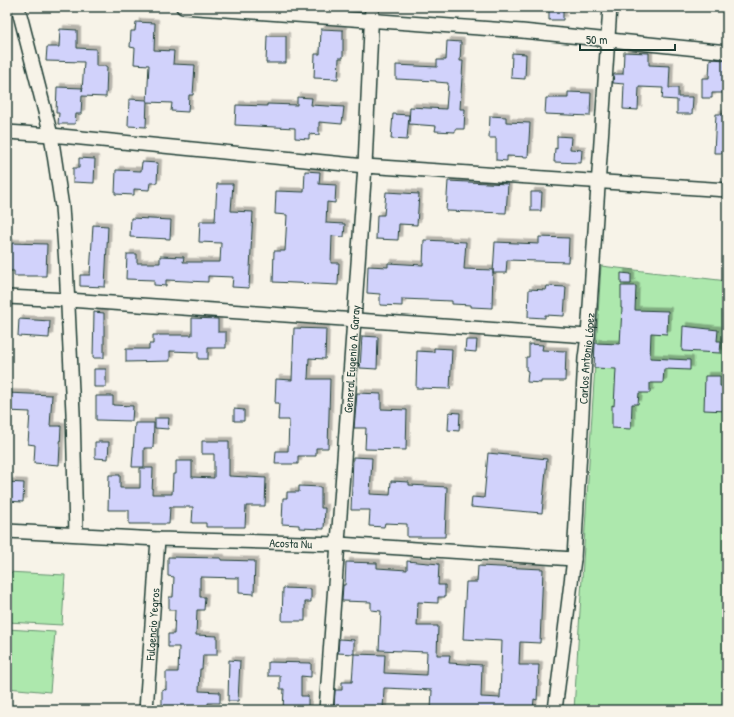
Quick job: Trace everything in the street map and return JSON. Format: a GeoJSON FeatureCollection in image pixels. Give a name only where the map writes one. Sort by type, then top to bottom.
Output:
{"type":"FeatureCollection","features":[{"type":"Feature","properties":{"kind":"street"},"geometry":{"type":"LineString","coordinates":[[18,7],[51,135],[62,206],[73,413],[76,534]]}},
{"type":"Feature","properties":{"kind":"street"},"geometry":{"type":"LineString","coordinates":[[183,7],[372,13],[608,41],[727,52]]}},
{"type":"Feature","properties":{"kind":"street","name":"Carlos Antonio López"},"geometry":{"type":"LineString","coordinates":[[555,710],[574,559],[585,366],[610,7]]}},
{"type":"Feature","properties":{"kind":"street","name":"General Eugenio A. Garay"},"geometry":{"type":"LineString","coordinates":[[326,710],[365,166],[372,13]]}},
{"type":"Feature","properties":{"kind":"street"},"geometry":{"type":"LineString","coordinates":[[7,132],[365,166],[727,190]]}},
{"type":"Feature","properties":{"kind":"street"},"geometry":{"type":"LineString","coordinates":[[7,297],[588,336]]}},
{"type":"Feature","properties":{"kind":"street","name":"Acosta Ñu"},"geometry":{"type":"LineString","coordinates":[[7,531],[158,539],[338,544],[574,559]]}},
{"type":"Feature","properties":{"kind":"street","name":"Fulgencio Yegros"},"geometry":{"type":"LineString","coordinates":[[146,710],[158,539]]}},
{"type":"Feature","properties":{"kind":"green space"},"geometry":{"type":"Polygon","coordinates":[[[601,266],[727,281],[727,710],[574,710],[601,266]]]}},
{"type":"Feature","properties":{"kind":"green space"},"geometry":{"type":"Polygon","coordinates":[[[7,572],[65,575],[62,625],[7,622],[7,572]]]}},
{"type":"Feature","properties":{"kind":"green space"},"geometry":{"type":"Polygon","coordinates":[[[7,629],[55,632],[50,692],[7,688],[7,629]]]}},
{"type":"Feature","properties":{"kind":"building"},"geometry":{"type":"Polygon","coordinates":[[[549,7],[563,7],[563,20],[549,20],[549,7]]]}},
{"type":"Feature","properties":{"kind":"building"},"geometry":{"type":"Polygon","coordinates":[[[136,22],[155,23],[154,50],[174,51],[173,64],[195,65],[193,95],[189,95],[188,112],[171,111],[172,103],[147,102],[149,65],[134,64],[135,48],[130,47],[131,31],[135,31],[136,22]]]}},
{"type":"Feature","properties":{"kind":"building"},"geometry":{"type":"Polygon","coordinates":[[[60,29],[77,30],[77,48],[96,49],[96,66],[107,66],[106,97],[82,96],[81,114],[76,114],[75,124],[58,124],[59,113],[56,113],[57,87],[82,88],[84,62],[46,61],[47,47],[59,47],[60,29]]]}},
{"type":"Feature","properties":{"kind":"building"},"geometry":{"type":"Polygon","coordinates":[[[321,29],[343,30],[343,58],[339,58],[338,79],[314,78],[315,54],[320,54],[321,29]]]}},
{"type":"Feature","properties":{"kind":"building"},"geometry":{"type":"Polygon","coordinates":[[[267,36],[286,36],[286,63],[266,63],[267,36]]]}},
{"type":"Feature","properties":{"kind":"building"},"geometry":{"type":"Polygon","coordinates":[[[447,41],[461,42],[460,61],[463,61],[460,109],[465,109],[464,129],[455,129],[455,132],[435,131],[436,126],[409,124],[410,107],[446,109],[448,83],[396,79],[396,65],[437,67],[437,60],[446,60],[447,41]]]}},
{"type":"Feature","properties":{"kind":"building"},"geometry":{"type":"Polygon","coordinates":[[[624,52],[649,53],[649,65],[670,66],[669,88],[678,88],[678,97],[693,97],[692,114],[677,114],[677,100],[662,99],[663,88],[639,87],[638,110],[623,109],[624,84],[613,83],[614,74],[623,74],[624,52]]]}},
{"type":"Feature","properties":{"kind":"building"},"geometry":{"type":"Polygon","coordinates":[[[512,53],[526,54],[525,79],[511,78],[512,53]]]}},
{"type":"Feature","properties":{"kind":"building"},"geometry":{"type":"Polygon","coordinates":[[[710,59],[727,60],[727,93],[712,93],[712,98],[702,98],[702,78],[709,78],[710,59]]]}},
{"type":"Feature","properties":{"kind":"building"},"geometry":{"type":"Polygon","coordinates":[[[568,92],[591,93],[590,116],[545,114],[546,98],[568,98],[568,92]]]}},
{"type":"Feature","properties":{"kind":"building"},"geometry":{"type":"Polygon","coordinates":[[[297,97],[312,98],[311,105],[344,107],[342,124],[319,122],[319,135],[309,134],[309,139],[295,138],[295,128],[235,125],[236,105],[297,105],[297,97]]]}},
{"type":"Feature","properties":{"kind":"building"},"geometry":{"type":"Polygon","coordinates":[[[129,99],[147,100],[146,127],[128,126],[129,99]]]}},
{"type":"Feature","properties":{"kind":"building"},"geometry":{"type":"Polygon","coordinates":[[[393,114],[409,115],[407,140],[391,139],[393,114]]]}},
{"type":"Feature","properties":{"kind":"building"},"geometry":{"type":"Polygon","coordinates":[[[716,114],[727,114],[727,153],[714,153],[716,114]]]}},
{"type":"Feature","properties":{"kind":"building"},"geometry":{"type":"Polygon","coordinates":[[[490,116],[506,117],[506,122],[530,123],[528,157],[507,156],[507,161],[496,160],[496,138],[489,138],[490,116]]]}},
{"type":"Feature","properties":{"kind":"building"},"geometry":{"type":"Polygon","coordinates":[[[557,136],[571,137],[570,149],[582,150],[581,163],[554,162],[555,148],[557,149],[557,136]]]}},
{"type":"Feature","properties":{"kind":"building"},"geometry":{"type":"Polygon","coordinates":[[[79,158],[95,159],[94,183],[73,182],[73,168],[79,168],[79,158]]]}},
{"type":"Feature","properties":{"kind":"building"},"geometry":{"type":"Polygon","coordinates":[[[142,162],[158,163],[157,183],[150,183],[149,190],[134,189],[134,195],[115,194],[116,170],[141,171],[142,162]]]}},
{"type":"Feature","properties":{"kind":"building"},"geometry":{"type":"Polygon","coordinates":[[[305,171],[320,172],[319,184],[336,185],[335,203],[327,202],[326,223],[345,224],[344,237],[332,236],[331,263],[339,263],[338,285],[273,282],[274,251],[285,251],[287,215],[275,214],[276,191],[304,192],[305,171]]]}},
{"type":"Feature","properties":{"kind":"building"},"geometry":{"type":"Polygon","coordinates":[[[448,181],[508,184],[506,213],[446,211],[448,181]]]}},
{"type":"Feature","properties":{"kind":"building"},"geometry":{"type":"Polygon","coordinates":[[[217,184],[233,184],[231,211],[253,212],[249,288],[232,287],[233,277],[208,276],[208,282],[166,280],[166,286],[154,285],[154,280],[126,279],[127,254],[137,254],[137,263],[160,263],[160,256],[184,257],[183,262],[220,262],[221,243],[199,242],[200,221],[215,221],[217,184]]]}},
{"type":"Feature","properties":{"kind":"building"},"geometry":{"type":"Polygon","coordinates":[[[386,192],[419,194],[417,225],[399,224],[398,240],[376,239],[377,215],[384,215],[386,192]]]}},
{"type":"Feature","properties":{"kind":"building"},"geometry":{"type":"Polygon","coordinates":[[[531,192],[542,192],[541,211],[531,211],[531,192]]]}},
{"type":"Feature","properties":{"kind":"building"},"geometry":{"type":"Polygon","coordinates":[[[131,218],[171,220],[170,239],[130,237],[131,218]]]}},
{"type":"Feature","properties":{"kind":"building"},"geometry":{"type":"Polygon","coordinates":[[[93,225],[108,226],[105,287],[80,286],[80,275],[90,275],[93,225]]]}},
{"type":"Feature","properties":{"kind":"building"},"geometry":{"type":"Polygon","coordinates":[[[539,237],[569,238],[568,262],[507,260],[506,273],[493,273],[495,242],[539,244],[539,237]]]}},
{"type":"Feature","properties":{"kind":"building"},"geometry":{"type":"Polygon","coordinates":[[[424,240],[466,242],[464,269],[493,270],[492,308],[452,304],[452,301],[402,299],[402,306],[380,305],[380,294],[367,293],[368,266],[388,267],[388,263],[423,265],[424,240]]]}},
{"type":"Feature","properties":{"kind":"building"},"geometry":{"type":"Polygon","coordinates":[[[9,243],[47,244],[46,276],[14,276],[14,271],[8,271],[9,243]]]}},
{"type":"Feature","properties":{"kind":"building"},"geometry":{"type":"Polygon","coordinates":[[[621,273],[631,274],[631,284],[621,284],[621,273]]]}},
{"type":"Feature","properties":{"kind":"building"},"geometry":{"type":"Polygon","coordinates":[[[547,286],[566,287],[564,316],[545,315],[545,318],[528,317],[529,289],[546,290],[547,286]]]}},
{"type":"Feature","properties":{"kind":"building"},"geometry":{"type":"Polygon","coordinates":[[[621,286],[636,286],[635,310],[668,311],[667,334],[651,333],[650,358],[690,360],[690,370],[664,369],[663,383],[650,383],[650,393],[639,393],[638,404],[632,404],[631,429],[612,428],[612,405],[614,406],[616,369],[594,368],[595,343],[620,344],[622,308],[621,286]]]}},
{"type":"Feature","properties":{"kind":"building"},"geometry":{"type":"Polygon","coordinates":[[[94,312],[104,313],[104,358],[93,358],[94,312]]]}},
{"type":"Feature","properties":{"kind":"building"},"geometry":{"type":"Polygon","coordinates":[[[192,318],[218,319],[218,332],[226,332],[226,348],[208,348],[208,359],[198,359],[198,352],[170,351],[170,361],[126,362],[126,349],[149,349],[149,344],[153,344],[153,335],[192,335],[192,318]]]}},
{"type":"Feature","properties":{"kind":"building"},"geometry":{"type":"Polygon","coordinates":[[[19,319],[50,321],[49,338],[18,336],[19,319]]]}},
{"type":"Feature","properties":{"kind":"building"},"geometry":{"type":"Polygon","coordinates":[[[683,326],[718,330],[717,341],[721,341],[720,353],[682,351],[683,326]]]}},
{"type":"Feature","properties":{"kind":"building"},"geometry":{"type":"Polygon","coordinates":[[[294,328],[326,329],[325,359],[309,358],[308,379],[330,379],[328,448],[316,448],[316,456],[298,456],[298,464],[275,464],[276,451],[288,451],[289,420],[278,420],[279,403],[275,403],[276,379],[292,380],[294,328]]]}},
{"type":"Feature","properties":{"kind":"building"},"geometry":{"type":"Polygon","coordinates":[[[362,336],[378,337],[377,369],[360,368],[362,336]]]}},
{"type":"Feature","properties":{"kind":"building"},"geometry":{"type":"Polygon","coordinates":[[[466,340],[477,340],[476,352],[465,351],[466,340]]]}},
{"type":"Feature","properties":{"kind":"building"},"geometry":{"type":"Polygon","coordinates":[[[529,344],[543,345],[542,350],[566,351],[565,381],[541,381],[541,383],[527,382],[528,371],[526,370],[526,357],[529,357],[529,344]]]}},
{"type":"Feature","properties":{"kind":"building"},"geometry":{"type":"Polygon","coordinates":[[[434,348],[452,349],[450,389],[416,388],[417,351],[434,352],[434,348]]]}},
{"type":"Feature","properties":{"kind":"building"},"geometry":{"type":"Polygon","coordinates":[[[94,369],[106,369],[106,387],[94,387],[94,369]]]}},
{"type":"Feature","properties":{"kind":"building"},"geometry":{"type":"Polygon","coordinates":[[[705,376],[720,376],[720,386],[727,387],[727,411],[704,410],[705,376]]]}},
{"type":"Feature","properties":{"kind":"building"},"geometry":{"type":"Polygon","coordinates":[[[7,393],[52,395],[50,426],[61,426],[59,465],[34,463],[35,445],[28,444],[30,412],[7,411],[7,393]]]}},
{"type":"Feature","properties":{"kind":"building"},"geometry":{"type":"Polygon","coordinates":[[[357,393],[381,394],[381,409],[407,410],[406,450],[365,449],[366,428],[354,428],[357,393]]]}},
{"type":"Feature","properties":{"kind":"building"},"geometry":{"type":"Polygon","coordinates":[[[96,396],[113,396],[113,405],[133,406],[132,421],[96,420],[96,396]]]}},
{"type":"Feature","properties":{"kind":"building"},"geometry":{"type":"Polygon","coordinates":[[[234,409],[244,410],[244,421],[234,421],[234,409]]]}},
{"type":"Feature","properties":{"kind":"building"},"geometry":{"type":"Polygon","coordinates":[[[449,412],[460,413],[459,431],[448,430],[449,412]]]}},
{"type":"Feature","properties":{"kind":"building"},"geometry":{"type":"Polygon","coordinates":[[[155,418],[169,418],[168,429],[155,428],[155,418]]]}},
{"type":"Feature","properties":{"kind":"building"},"geometry":{"type":"Polygon","coordinates":[[[135,423],[154,423],[153,448],[144,448],[144,467],[132,467],[135,423]]]}},
{"type":"Feature","properties":{"kind":"building"},"geometry":{"type":"Polygon","coordinates":[[[202,441],[229,441],[229,476],[266,478],[265,506],[246,506],[245,527],[206,527],[206,523],[192,523],[193,507],[170,507],[169,524],[129,524],[129,510],[108,510],[109,475],[120,475],[120,488],[140,488],[140,468],[153,468],[152,494],[172,494],[173,474],[176,474],[176,461],[192,461],[192,477],[214,478],[214,454],[202,454],[202,441]]]}},
{"type":"Feature","properties":{"kind":"building"},"geometry":{"type":"Polygon","coordinates":[[[95,442],[109,442],[108,459],[95,458],[95,442]]]}},
{"type":"Feature","properties":{"kind":"building"},"geometry":{"type":"Polygon","coordinates":[[[488,453],[547,459],[542,513],[471,507],[472,497],[484,498],[488,453]]]}},
{"type":"Feature","properties":{"kind":"building"},"geometry":{"type":"Polygon","coordinates":[[[353,457],[372,458],[370,494],[390,495],[391,481],[409,482],[409,485],[447,487],[445,537],[407,537],[407,524],[385,523],[384,527],[369,526],[370,510],[351,510],[353,457]]]}},
{"type":"Feature","properties":{"kind":"building"},"geometry":{"type":"Polygon","coordinates":[[[7,482],[24,483],[23,502],[7,501],[7,482]]]}},
{"type":"Feature","properties":{"kind":"building"},"geometry":{"type":"Polygon","coordinates":[[[299,486],[321,487],[321,508],[325,508],[324,529],[299,528],[299,525],[282,524],[283,498],[287,498],[287,492],[299,492],[299,486]]]}},
{"type":"Feature","properties":{"kind":"building"},"geometry":{"type":"Polygon","coordinates":[[[168,557],[221,558],[221,560],[255,561],[254,594],[239,593],[239,578],[200,577],[200,597],[205,597],[204,610],[197,610],[196,635],[217,636],[217,655],[203,655],[202,669],[200,669],[199,691],[220,692],[220,703],[208,703],[208,709],[162,710],[162,689],[166,690],[166,672],[178,672],[179,647],[168,647],[168,634],[174,634],[175,610],[169,610],[169,597],[173,597],[174,577],[168,576],[168,557]]]}},
{"type":"Feature","properties":{"kind":"building"},"geometry":{"type":"Polygon","coordinates":[[[407,561],[439,564],[438,585],[445,585],[445,597],[438,597],[438,603],[418,602],[417,626],[438,626],[437,655],[450,655],[449,663],[482,665],[481,697],[500,698],[502,641],[463,639],[466,582],[477,582],[478,566],[543,569],[540,643],[520,642],[519,665],[539,665],[537,700],[534,699],[533,710],[467,708],[467,710],[431,710],[432,690],[384,688],[383,710],[334,709],[335,690],[342,690],[342,682],[352,682],[354,654],[385,655],[384,673],[426,675],[427,652],[379,650],[381,611],[371,610],[371,602],[342,601],[343,585],[345,585],[346,562],[377,563],[377,568],[407,570],[407,561]]]}},
{"type":"Feature","properties":{"kind":"building"},"geometry":{"type":"Polygon","coordinates":[[[283,588],[311,589],[311,602],[305,602],[305,621],[282,621],[283,588]]]}},
{"type":"Feature","properties":{"kind":"building"},"geometry":{"type":"Polygon","coordinates":[[[339,639],[354,640],[354,654],[338,653],[339,639]]]}},
{"type":"Feature","properties":{"kind":"building"},"geometry":{"type":"Polygon","coordinates":[[[229,660],[240,661],[238,701],[228,701],[229,660]]]}},
{"type":"Feature","properties":{"kind":"building"},"geometry":{"type":"Polygon","coordinates":[[[268,662],[311,663],[311,677],[301,676],[301,696],[308,696],[308,710],[283,710],[284,689],[280,689],[280,676],[268,676],[268,662]]]}}]}
